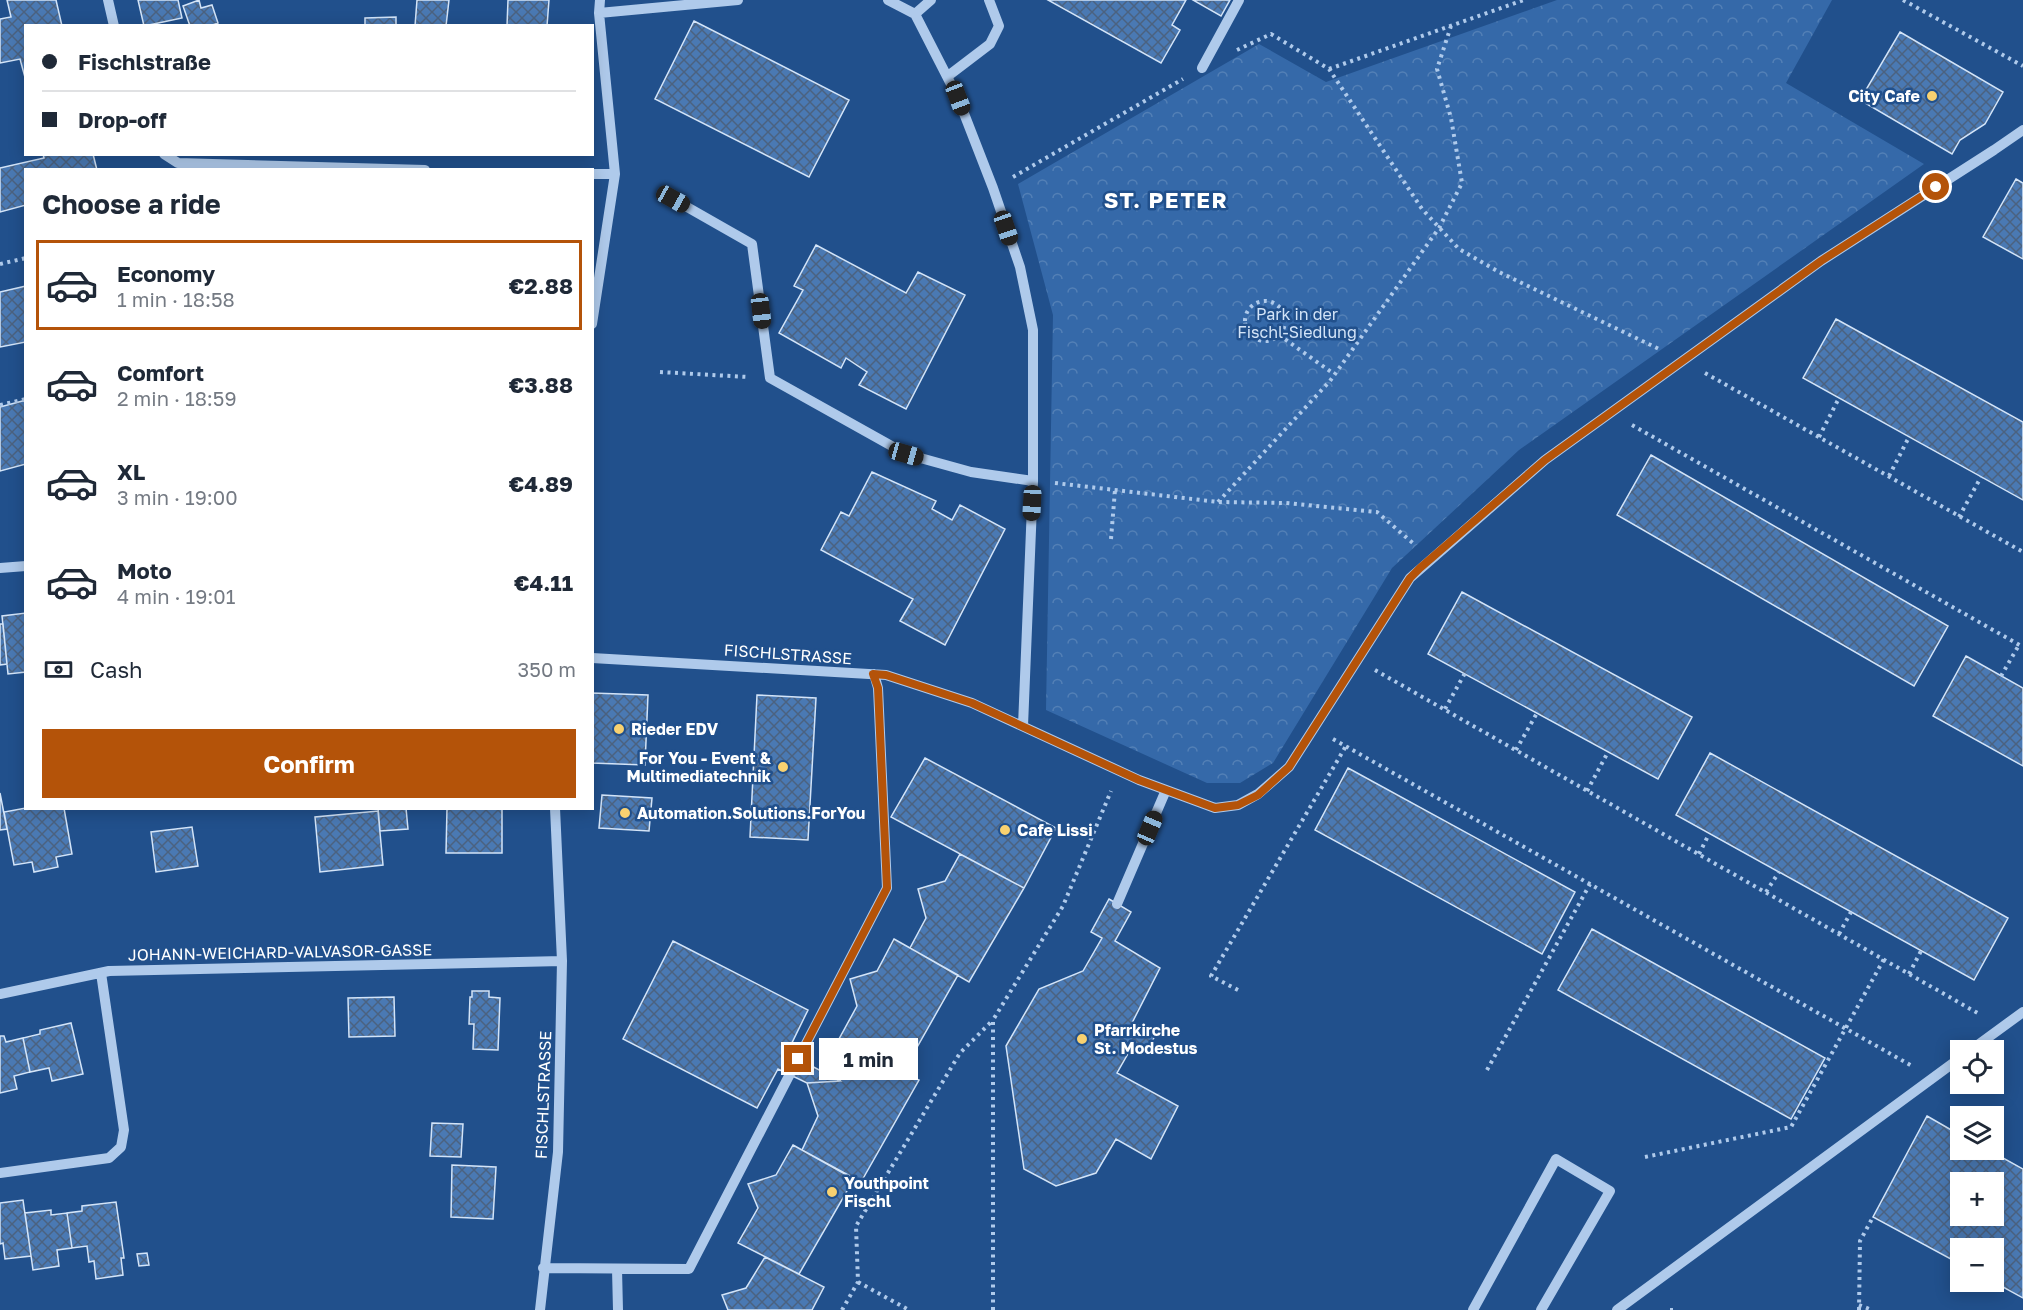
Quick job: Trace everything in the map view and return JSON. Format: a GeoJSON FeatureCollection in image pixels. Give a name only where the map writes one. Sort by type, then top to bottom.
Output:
{"type":"FeatureCollection","features":[{"type":"Feature","properties":{"kind":"street"},"geometry":{"type":"LineString","coordinates":[[108,0],[114,24]]}},
{"type":"Feature","properties":{"kind":"street"},"geometry":{"type":"LineString","coordinates":[[594,311],[615,174],[598,13],[600,0]]}},
{"type":"Feature","properties":{"kind":"street"},"geometry":{"type":"LineString","coordinates":[[598,13],[738,0]]}},
{"type":"Feature","properties":{"kind":"street"},"geometry":{"type":"LineString","coordinates":[[888,0],[915,14],[948,75],[993,188],[1020,267],[1033,330],[1033,481],[1023,726]]}},
{"type":"Feature","properties":{"kind":"street"},"geometry":{"type":"LineString","coordinates":[[915,14],[931,0]]}},
{"type":"Feature","properties":{"kind":"street"},"geometry":{"type":"LineString","coordinates":[[948,75],[990,44],[999,26],[989,0]]}},
{"type":"Feature","properties":{"kind":"street"},"geometry":{"type":"LineString","coordinates":[[1202,68],[1239,0]]}},
{"type":"Feature","properties":{"kind":"street","name":"FISCHLSTRASSE"},"geometry":{"type":"LineString","coordinates":[[594,658],[886,675],[972,703],[1119,771],[1166,790],[1215,808],[1238,805],[1258,795],[1289,767],[1410,578],[1545,460],[1821,261],[2023,130]]}},
{"type":"Feature","properties":{"kind":"street"},"geometry":{"type":"LineString","coordinates":[[167,156],[178,163],[354,168]]}},
{"type":"Feature","properties":{"kind":"street"},"geometry":{"type":"LineString","coordinates":[[594,174],[615,174]]}},
{"type":"Feature","properties":{"kind":"street"},"geometry":{"type":"LineString","coordinates":[[673,199],[752,244],[770,378],[906,454],[971,472],[1033,481]]}},
{"type":"Feature","properties":{"kind":"street"},"geometry":{"type":"LineString","coordinates":[[0,568],[24,566]]}},
{"type":"Feature","properties":{"kind":"street"},"geometry":{"type":"LineString","coordinates":[[798,1059],[887,888],[878,688],[873,674]]}},
{"type":"Feature","properties":{"kind":"street"},"geometry":{"type":"LineString","coordinates":[[1117,904],[1166,790]]}},
{"type":"Feature","properties":{"kind":"street","name":"FISCHLSTRASSE"},"geometry":{"type":"LineString","coordinates":[[540,1310],[558,1152],[562,961],[555,810]]}},
{"type":"Feature","properties":{"kind":"street","name":"JOHANN-WEICHARD-VALVASOR-GASSE"},"geometry":{"type":"LineString","coordinates":[[0,994],[100,973],[562,961]]}},
{"type":"Feature","properties":{"kind":"street"},"geometry":{"type":"LineString","coordinates":[[0,1173],[109,1158],[121,1147],[124,1130],[100,973]]}},
{"type":"Feature","properties":{"kind":"street"},"geometry":{"type":"LineString","coordinates":[[1985,1040],[2023,1012]]}},
{"type":"Feature","properties":{"kind":"street"},"geometry":{"type":"LineString","coordinates":[[1617,1310],[1950,1065]]}},
{"type":"Feature","properties":{"kind":"street"},"geometry":{"type":"LineString","coordinates":[[543,1268],[689,1269],[790,1074]]}},
{"type":"Feature","properties":{"kind":"street"},"geometry":{"type":"LineString","coordinates":[[1473,1310],[1556,1159],[1610,1191],[1541,1310]]}},
{"type":"Feature","properties":{"kind":"street"},"geometry":{"type":"LineString","coordinates":[[617,1269],[618,1310]]}},
{"type":"Feature","properties":{"kind":"path"},"geometry":{"type":"LineString","coordinates":[[1329,69],[1524,0]]}},
{"type":"Feature","properties":{"kind":"path"},"geometry":{"type":"LineString","coordinates":[[1904,0],[2023,66]]}},
{"type":"Feature","properties":{"kind":"path"},"geometry":{"type":"LineString","coordinates":[[1218,502],[1334,375],[1439,228],[1462,183],[1451,118],[1437,69],[1451,26]]}},
{"type":"Feature","properties":{"kind":"path"},"geometry":{"type":"LineString","coordinates":[[993,188],[1202,68],[1271,34],[1329,69],[1422,209],[1459,249],[1499,272],[1683,360],[2023,552]]}},
{"type":"Feature","properties":{"kind":"path"},"geometry":{"type":"LineString","coordinates":[[0,264],[24,258]]}},
{"type":"Feature","properties":{"kind":"path"},"geometry":{"type":"LineString","coordinates":[[1261,302],[1274,303],[1279,307],[1284,318],[1284,325],[1279,334],[1265,341],[1253,337],[1245,326],[1250,308],[1261,302]]}},
{"type":"Feature","properties":{"kind":"path"},"geometry":{"type":"LineString","coordinates":[[1279,334],[1334,375]]}},
{"type":"Feature","properties":{"kind":"path"},"geometry":{"type":"LineString","coordinates":[[660,372],[770,378]]}},
{"type":"Feature","properties":{"kind":"path"},"geometry":{"type":"LineString","coordinates":[[1819,437],[1839,398]]}},
{"type":"Feature","properties":{"kind":"path"},"geometry":{"type":"LineString","coordinates":[[0,405],[24,399]]}},
{"type":"Feature","properties":{"kind":"path"},"geometry":{"type":"LineString","coordinates":[[1610,413],[2021,646],[2001,676]]}},
{"type":"Feature","properties":{"kind":"path"},"geometry":{"type":"LineString","coordinates":[[1889,476],[1909,437]]}},
{"type":"Feature","properties":{"kind":"path"},"geometry":{"type":"LineString","coordinates":[[1959,517],[1981,477]]}},
{"type":"Feature","properties":{"kind":"path"},"geometry":{"type":"LineString","coordinates":[[1033,481],[1218,502],[1286,503],[1377,512],[1431,559]]}},
{"type":"Feature","properties":{"kind":"path"},"geometry":{"type":"LineString","coordinates":[[1112,538],[1115,490]]}},
{"type":"Feature","properties":{"kind":"path"},"geometry":{"type":"LineString","coordinates":[[1358,660],[2003,1027]]}},
{"type":"Feature","properties":{"kind":"path"},"geometry":{"type":"LineString","coordinates":[[1445,710],[1465,673]]}},
{"type":"Feature","properties":{"kind":"path"},"geometry":{"type":"LineString","coordinates":[[1516,750],[1537,713]]}},
{"type":"Feature","properties":{"kind":"path"},"geometry":{"type":"LineString","coordinates":[[1314,728],[1933,1078]]}},
{"type":"Feature","properties":{"kind":"path"},"geometry":{"type":"LineString","coordinates":[[1238,990],[1210,976],[1346,746]]}},
{"type":"Feature","properties":{"kind":"path"},"geometry":{"type":"LineString","coordinates":[[1587,791],[1608,752]]}},
{"type":"Feature","properties":{"kind":"path"},"geometry":{"type":"LineString","coordinates":[[842,1310],[858,1282],[856,1226],[960,1053],[993,1020],[1063,906],[1119,771]]}},
{"type":"Feature","properties":{"kind":"path"},"geometry":{"type":"LineString","coordinates":[[1699,854],[1709,834]]}},
{"type":"Feature","properties":{"kind":"path"},"geometry":{"type":"LineString","coordinates":[[1766,892],[1779,872]]}},
{"type":"Feature","properties":{"kind":"path"},"geometry":{"type":"LineString","coordinates":[[1487,1070],[1590,884]]}},
{"type":"Feature","properties":{"kind":"path"},"geometry":{"type":"LineString","coordinates":[[1839,934],[1851,912]]}},
{"type":"Feature","properties":{"kind":"path"},"geometry":{"type":"LineString","coordinates":[[1909,974],[1921,951]]}},
{"type":"Feature","properties":{"kind":"path"},"geometry":{"type":"LineString","coordinates":[[1645,1157],[1791,1127],[1884,959]]}},
{"type":"Feature","properties":{"kind":"path"},"geometry":{"type":"LineString","coordinates":[[993,1020],[993,1310]]}},
{"type":"Feature","properties":{"kind":"path"},"geometry":{"type":"LineString","coordinates":[[1872,1310],[1859,1308],[1860,1241],[1873,1217]]}},
{"type":"Feature","properties":{"kind":"path"},"geometry":{"type":"LineString","coordinates":[[858,1282],[909,1310]]}},
{"type":"Feature","properties":{"kind":"path"},"geometry":{"type":"LineString","coordinates":[[1670,1310],[1676,1310]]}},
{"type":"Feature","properties":{"kind":"green space","name":"Park in der Fischl-Siedlung"},"geometry":{"type":"Polygon","coordinates":[[[1557,0],[1832,0],[1786,83],[1924,164],[1519,450],[1392,568],[1273,763],[1240,783],[1207,783],[1046,710],[1053,315],[1018,184],[1259,44],[1326,82],[1557,0]]]}},
{"type":"Feature","properties":{"kind":"building"},"geometry":{"type":"Polygon","coordinates":[[[7,0],[56,0],[62,24],[24,24],[24,74],[20,59],[0,63],[0,19],[11,17],[7,0]]]}},
{"type":"Feature","properties":{"kind":"building"},"geometry":{"type":"Polygon","coordinates":[[[138,0],[178,0],[182,18],[144,24],[138,0]]]}},
{"type":"Feature","properties":{"kind":"building"},"geometry":{"type":"Polygon","coordinates":[[[199,0],[201,8],[212,5],[218,23],[189,24],[183,6],[199,0]]]}},
{"type":"Feature","properties":{"kind":"building"},"geometry":{"type":"Polygon","coordinates":[[[417,0],[449,0],[446,24],[415,24],[417,0]]]}},
{"type":"Feature","properties":{"kind":"building"},"geometry":{"type":"Polygon","coordinates":[[[508,0],[549,0],[547,24],[507,24],[508,0]]]}},
{"type":"Feature","properties":{"kind":"building"},"geometry":{"type":"Polygon","coordinates":[[[1048,0],[1186,0],[1172,25],[1180,30],[1161,63],[1048,0]]]}},
{"type":"Feature","properties":{"kind":"building"},"geometry":{"type":"Polygon","coordinates":[[[1193,0],[1230,0],[1221,16],[1193,0]]]}},
{"type":"Feature","properties":{"kind":"building"},"geometry":{"type":"Polygon","coordinates":[[[396,17],[396,24],[365,24],[365,18],[396,17]]]}},
{"type":"Feature","properties":{"kind":"building"},"geometry":{"type":"Polygon","coordinates":[[[694,21],[849,100],[809,177],[655,99],[694,21]]]}},
{"type":"Feature","properties":{"kind":"building","name":"City Cafe"},"geometry":{"type":"Polygon","coordinates":[[[1900,32],[2003,92],[1985,124],[1960,140],[1952,154],[1860,100],[1900,32]]]}},
{"type":"Feature","properties":{"kind":"building"},"geometry":{"type":"Polygon","coordinates":[[[44,156],[94,156],[96,168],[24,168],[24,206],[0,212],[0,168],[44,158],[44,156]]]}},
{"type":"Feature","properties":{"kind":"building"},"geometry":{"type":"Polygon","coordinates":[[[2016,179],[2023,183],[2023,259],[1983,237],[2016,179]]]}},
{"type":"Feature","properties":{"kind":"building"},"geometry":{"type":"Polygon","coordinates":[[[816,245],[906,293],[918,272],[965,295],[906,409],[859,385],[867,372],[846,358],[841,368],[779,333],[803,290],[794,286],[816,245]]]}},
{"type":"Feature","properties":{"kind":"building"},"geometry":{"type":"Polygon","coordinates":[[[24,286],[24,342],[0,347],[0,292],[24,286]]]}},
{"type":"Feature","properties":{"kind":"building"},"geometry":{"type":"Polygon","coordinates":[[[1836,319],[2023,422],[2023,500],[1803,378],[1836,319]]]}},
{"type":"Feature","properties":{"kind":"building"},"geometry":{"type":"Polygon","coordinates":[[[24,401],[24,465],[0,471],[0,407],[24,401]]]}},
{"type":"Feature","properties":{"kind":"building"},"geometry":{"type":"Polygon","coordinates":[[[1651,455],[1948,626],[1914,686],[1617,515],[1651,455]]]}},
{"type":"Feature","properties":{"kind":"building"},"geometry":{"type":"Polygon","coordinates":[[[872,472],[936,501],[932,509],[952,520],[960,505],[1005,529],[945,645],[900,621],[913,599],[821,550],[841,512],[849,516],[872,472]]]}},
{"type":"Feature","properties":{"kind":"building"},"geometry":{"type":"Polygon","coordinates":[[[1462,592],[1692,717],[1658,779],[1428,654],[1462,592]]]}},
{"type":"Feature","properties":{"kind":"building"},"geometry":{"type":"Polygon","coordinates":[[[24,613],[24,672],[8,674],[2,616],[24,613]]]}},
{"type":"Feature","properties":{"kind":"building"},"geometry":{"type":"Polygon","coordinates":[[[0,624],[3,624],[7,664],[0,665],[0,624]]]}},
{"type":"Feature","properties":{"kind":"building"},"geometry":{"type":"Polygon","coordinates":[[[1966,656],[2023,688],[2023,766],[1933,716],[1966,656]]]}},
{"type":"Feature","properties":{"kind":"building","name":"Rieder EDV"},"geometry":{"type":"Polygon","coordinates":[[[594,693],[648,695],[645,765],[594,763],[594,693]]]}},
{"type":"Feature","properties":{"kind":"building","name":"For You - Event & Multimediatechnik"},"geometry":{"type":"Polygon","coordinates":[[[757,695],[816,698],[808,840],[750,837],[757,695]]]}},
{"type":"Feature","properties":{"kind":"building"},"geometry":{"type":"Polygon","coordinates":[[[1710,753],[2008,918],[1974,980],[1676,815],[1710,753]]]}},
{"type":"Feature","properties":{"kind":"building"},"geometry":{"type":"Polygon","coordinates":[[[925,758],[1056,828],[1024,888],[891,817],[925,758]]]}},
{"type":"Feature","properties":{"kind":"building"},"geometry":{"type":"Polygon","coordinates":[[[1348,768],[1575,892],[1542,954],[1315,830],[1348,768]]]}},
{"type":"Feature","properties":{"kind":"building"},"geometry":{"type":"Polygon","coordinates":[[[0,793],[7,829],[0,830],[0,793]]]}},
{"type":"Feature","properties":{"kind":"building","name":"Automation.Solutions.ForYou"},"geometry":{"type":"Polygon","coordinates":[[[602,795],[652,798],[649,831],[599,828],[602,795]]]}},
{"type":"Feature","properties":{"kind":"building"},"geometry":{"type":"Polygon","coordinates":[[[24,808],[64,810],[72,854],[56,857],[58,867],[34,872],[32,862],[14,865],[4,812],[24,808]]]}},
{"type":"Feature","properties":{"kind":"building"},"geometry":{"type":"Polygon","coordinates":[[[378,810],[406,810],[408,829],[380,831],[378,810]]]}},
{"type":"Feature","properties":{"kind":"building"},"geometry":{"type":"Polygon","coordinates":[[[447,810],[502,810],[502,853],[446,853],[447,810]]]}},
{"type":"Feature","properties":{"kind":"building"},"geometry":{"type":"Polygon","coordinates":[[[378,811],[383,865],[320,872],[315,817],[378,811]]]}},
{"type":"Feature","properties":{"kind":"building"},"geometry":{"type":"Polygon","coordinates":[[[192,827],[198,866],[156,872],[151,832],[192,827]]]}},
{"type":"Feature","properties":{"kind":"building"},"geometry":{"type":"Polygon","coordinates":[[[960,854],[1024,888],[969,982],[910,948],[926,918],[918,889],[945,881],[960,854]]]}},
{"type":"Feature","properties":{"kind":"building","name":"Pfarrkirche St. Modestus"},"geometry":{"type":"Polygon","coordinates":[[[1109,899],[1131,912],[1115,941],[1160,968],[1132,1023],[1156,1033],[1147,1054],[1133,1045],[1117,1073],[1178,1106],[1151,1159],[1116,1139],[1096,1173],[1056,1186],[1024,1169],[1006,1046],[1039,989],[1083,971],[1102,938],[1091,932],[1109,899]]]}},
{"type":"Feature","properties":{"kind":"building"},"geometry":{"type":"Polygon","coordinates":[[[1592,929],[1825,1058],[1791,1119],[1558,990],[1592,929]]]}},
{"type":"Feature","properties":{"kind":"building"},"geometry":{"type":"Polygon","coordinates":[[[894,939],[958,975],[903,1072],[839,1039],[857,1006],[850,979],[877,971],[894,939]]]}},
{"type":"Feature","properties":{"kind":"building"},"geometry":{"type":"Polygon","coordinates":[[[673,941],[808,1010],[787,1053],[840,1081],[807,1083],[778,1069],[757,1108],[623,1039],[673,941]]]}},
{"type":"Feature","properties":{"kind":"building"},"geometry":{"type":"Polygon","coordinates":[[[472,991],[489,991],[489,997],[500,998],[498,1050],[473,1049],[474,1024],[469,1024],[472,991]]]}},
{"type":"Feature","properties":{"kind":"building"},"geometry":{"type":"Polygon","coordinates":[[[394,997],[395,1036],[349,1037],[348,998],[394,997]]]}},
{"type":"Feature","properties":{"kind":"building"},"geometry":{"type":"Polygon","coordinates":[[[71,1023],[83,1074],[52,1081],[49,1068],[30,1072],[23,1038],[40,1034],[40,1030],[71,1023]]]}},
{"type":"Feature","properties":{"kind":"building"},"geometry":{"type":"Polygon","coordinates":[[[0,1036],[4,1036],[6,1042],[23,1038],[30,1072],[14,1076],[17,1089],[0,1093],[0,1036]]]}},
{"type":"Feature","properties":{"kind":"building"},"geometry":{"type":"Polygon","coordinates":[[[855,1048],[919,1080],[861,1182],[802,1150],[818,1116],[807,1083],[840,1081],[855,1048]]]}},
{"type":"Feature","properties":{"kind":"building"},"geometry":{"type":"Polygon","coordinates":[[[1927,1116],[1950,1129],[1950,1160],[2004,1158],[2023,1169],[2023,1298],[2004,1288],[2004,1238],[1950,1238],[1950,1259],[1873,1217],[1927,1116]]]}},
{"type":"Feature","properties":{"kind":"building"},"geometry":{"type":"Polygon","coordinates":[[[432,1123],[463,1124],[461,1157],[430,1156],[432,1123]]]}},
{"type":"Feature","properties":{"kind":"building"},"geometry":{"type":"Polygon","coordinates":[[[793,1145],[854,1179],[799,1274],[738,1243],[758,1208],[748,1184],[776,1175],[793,1145]]]}},
{"type":"Feature","properties":{"kind":"building"},"geometry":{"type":"Polygon","coordinates":[[[452,1165],[496,1167],[493,1219],[451,1217],[452,1165]]]}},
{"type":"Feature","properties":{"kind":"building"},"geometry":{"type":"Polygon","coordinates":[[[23,1200],[31,1256],[5,1259],[3,1243],[0,1244],[0,1203],[23,1200]]]}},
{"type":"Feature","properties":{"kind":"building"},"geometry":{"type":"Polygon","coordinates":[[[116,1202],[124,1258],[121,1258],[123,1275],[96,1279],[94,1261],[89,1262],[87,1246],[72,1248],[67,1213],[82,1211],[82,1206],[116,1202]]]}},
{"type":"Feature","properties":{"kind":"building"},"geometry":{"type":"Polygon","coordinates":[[[51,1210],[51,1215],[67,1213],[72,1248],[57,1250],[59,1266],[33,1270],[25,1213],[51,1210]]]}},
{"type":"Feature","properties":{"kind":"building"},"geometry":{"type":"Polygon","coordinates":[[[147,1253],[149,1265],[139,1266],[137,1254],[147,1253]]]}},
{"type":"Feature","properties":{"kind":"building"},"geometry":{"type":"Polygon","coordinates":[[[765,1257],[824,1287],[812,1310],[728,1310],[722,1295],[746,1288],[765,1257]]]}},
{"type":"Feature","properties":{"kind":"tunnel"},"geometry":{"type":"LineString","coordinates":[[790,1074],[798,1059]]}},
{"type":"Feature","properties":{"kind":"place","name":"City Cafe"},"geometry":{"type":"Point","coordinates":[1932,96]}},
{"type":"Feature","properties":{"kind":"place","name":"Rieder EDV"},"geometry":{"type":"Point","coordinates":[619,729]}},
{"type":"Feature","properties":{"kind":"place","name":"For You - Event & Multimediatechnik"},"geometry":{"type":"Point","coordinates":[783,767]}},
{"type":"Feature","properties":{"kind":"place","name":"Automation.Solutions.ForYou"},"geometry":{"type":"Point","coordinates":[625,813]}},
{"type":"Feature","properties":{"kind":"place","name":"Cafe Lissi"},"geometry":{"type":"Point","coordinates":[1005,830]}},
{"type":"Feature","properties":{"kind":"place","name":"Pfarrkirche St. Modestus"},"geometry":{"type":"Point","coordinates":[1082,1039]}},
{"type":"Feature","properties":{"kind":"place","name":"Youthpoint Fischl"},"geometry":{"type":"Point","coordinates":[832,1192]}},
{"type":"Feature","properties":{"kind":"district","name":"ST. PETER"},"geometry":{"type":"Point","coordinates":[1166,199]}},
{"type":"Feature","properties":{"kind":"route"},"geometry":{"type":"LineString","coordinates":[[798,1059],[887,888],[878,688],[873,674],[886,675],[972,703],[1139,780],[1215,808],[1238,805],[1258,795],[1289,767],[1410,578],[1420,568],[1545,460],[1821,261],[1936,187]]}}]}
